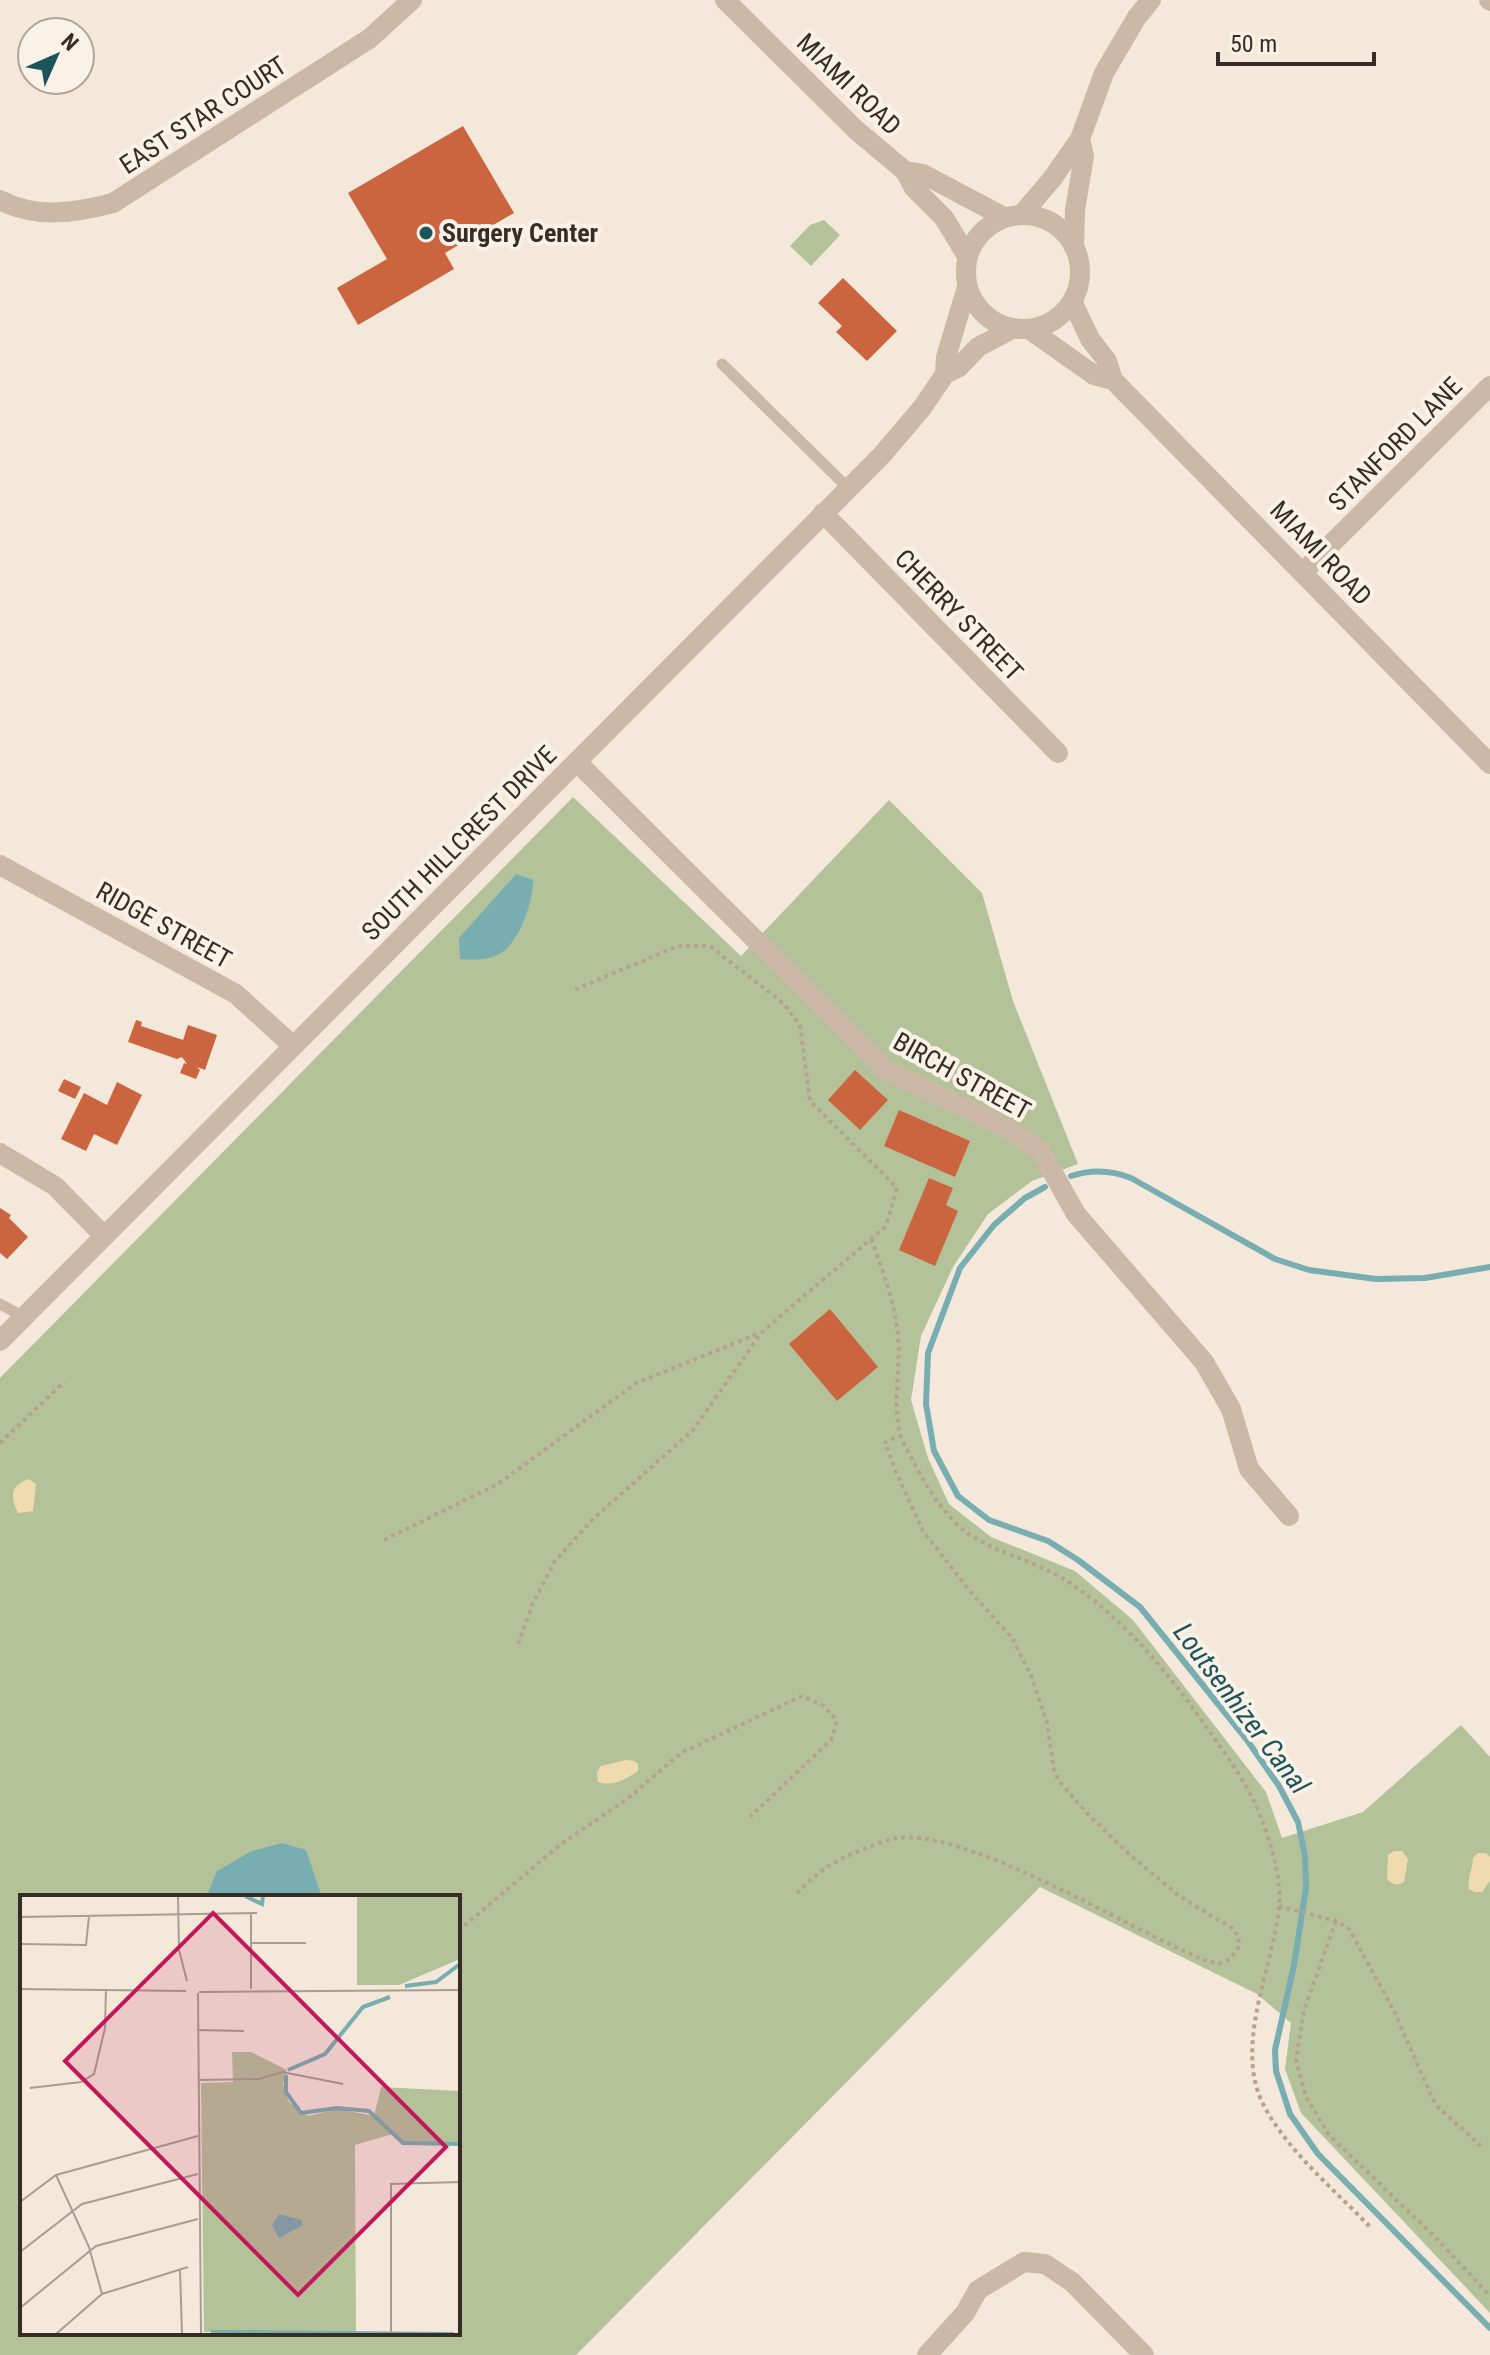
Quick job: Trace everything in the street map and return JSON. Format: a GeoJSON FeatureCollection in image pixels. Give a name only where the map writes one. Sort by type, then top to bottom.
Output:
{"type":"FeatureCollection","features":[{"type":"Feature","properties":{"kind":"street","name":"EAST STAR COURT"},"geometry":{"type":"LineString","coordinates":[[0,200],[47,213],[82,211],[113,203],[369,39],[412,0]]}},
{"type":"Feature","properties":{"kind":"street","name":"MIAMI ROAD"},"geometry":{"type":"LineString","coordinates":[[725,0],[856,130],[905,171],[914,188],[944,218],[967,256]]}},
{"type":"Feature","properties":{"kind":"street"},"geometry":{"type":"LineString","coordinates":[[1013,216],[1052,179],[1080,139],[1104,73],[1131,26],[1151,0]]}},
{"type":"Feature","properties":{"kind":"street"},"geometry":{"type":"LineString","coordinates":[[1074,247],[1075,210],[1084,156],[1080,139]]}},
{"type":"Feature","properties":{"kind":"street","name":"MIAMI ROAD"},"geometry":{"type":"LineString","coordinates":[[905,171],[923,174],[1013,216]]}},
{"type":"Feature","properties":{"kind":"street"},"geometry":{"type":"LineString","coordinates":[[1035,215],[1059,227],[1074,247],[1080,265],[1079,283],[1072,301],[1061,315],[1046,324],[1022,329],[998,323],[984,314],[967,287],[967,256],[975,239],[987,226],[1013,216],[1035,215]]}},
{"type":"Feature","properties":{"kind":"street","name":"SOUTH HILLCREST DRIVE"},"geometry":{"type":"LineString","coordinates":[[945,374],[946,357],[967,287]]}},
{"type":"Feature","properties":{"kind":"street","name":"MIAMI ROAD"},"geometry":{"type":"LineString","coordinates":[[1072,301],[1090,339],[1107,361],[1113,380],[1490,764]]}},
{"type":"Feature","properties":{"kind":"street","name":"MIAMI ROAD"},"geometry":{"type":"LineString","coordinates":[[1022,329],[1094,375],[1113,380]]}},
{"type":"Feature","properties":{"kind":"street","name":"SOUTH HILLCREST DRIVE"},"geometry":{"type":"LineString","coordinates":[[0,1341],[848,488],[905,429],[945,374],[959,367],[978,347],[1022,329]]}},
{"type":"Feature","properties":{"kind":"street","name":"STANFORD LANE"},"geometry":{"type":"LineString","coordinates":[[1303,572],[1490,386]]}},
{"type":"Feature","properties":{"kind":"street","name":"CHERRY STREET"},"geometry":{"type":"LineString","coordinates":[[823,513],[1058,753]]}},
{"type":"Feature","properties":{"kind":"street","name":"BIRCH STREET"},"geometry":{"type":"LineString","coordinates":[[577,762],[886,1070],[1004,1127],[1040,1150],[1076,1214],[1204,1362],[1231,1409],[1249,1469],[1289,1516]]}},
{"type":"Feature","properties":{"kind":"street","name":"RIDGE STREET"},"geometry":{"type":"LineString","coordinates":[[0,865],[236,994],[293,1046]]}},
{"type":"Feature","properties":{"kind":"street"},"geometry":{"type":"LineString","coordinates":[[0,1153],[55,1186],[104,1236]]}},
{"type":"Feature","properties":{"kind":"street"},"geometry":{"type":"LineString","coordinates":[[927,2355],[965,2313],[978,2290],[1024,2262],[1045,2264],[1072,2282],[1144,2355]]}},
{"type":"Feature","properties":{"kind":"lane"},"geometry":{"type":"LineString","coordinates":[[722,364],[848,488]]}},
{"type":"Feature","properties":{"kind":"lane"},"geometry":{"type":"LineString","coordinates":[[0,1304],[24,1317]]}},
{"type":"Feature","properties":{"kind":"path"},"geometry":{"type":"LineString","coordinates":[[518,1644],[533,1603],[555,1561],[593,1519],[693,1430],[762,1332],[886,1226],[897,1188],[810,1101],[800,1025],[783,1003],[710,946],[678,946],[574,990]]}},
{"type":"Feature","properties":{"kind":"path"},"geometry":{"type":"LineString","coordinates":[[871,1239],[891,1294],[898,1337],[900,1436],[930,1491],[952,1519],[968,1533],[1068,1581],[1107,1610],[1140,1643],[1195,1711],[1234,1766],[1260,1813],[1274,1858],[1279,1906],[1253,2040],[1254,2070],[1262,2102],[1285,2139],[1370,2227]]}},
{"type":"Feature","properties":{"kind":"path"},"geometry":{"type":"LineString","coordinates":[[384,1540],[498,1484],[636,1383],[762,1332]]}},
{"type":"Feature","properties":{"kind":"path"},"geometry":{"type":"LineString","coordinates":[[0,1443],[64,1382]]}},
{"type":"Feature","properties":{"kind":"path"},"geometry":{"type":"LineString","coordinates":[[797,1893],[828,1866],[894,1839],[927,1839],[950,1843],[1039,1879],[1202,1959],[1218,1964],[1230,1959],[1240,1945],[1235,1930],[1181,1897],[1132,1857],[1059,1781],[1054,1770],[1047,1722],[1032,1678],[1012,1638],[968,1589],[923,1531],[909,1503],[885,1442],[900,1436]]}},
{"type":"Feature","properties":{"kind":"path"},"geometry":{"type":"LineString","coordinates":[[460,1929],[561,1844],[627,1799],[681,1753],[802,1696],[824,1706],[837,1721],[831,1740],[750,1817]]}},
{"type":"Feature","properties":{"kind":"path"},"geometry":{"type":"LineString","coordinates":[[1279,1906],[1336,1921],[1349,1929],[1393,2009],[1435,2104],[1481,2146]]}},
{"type":"Feature","properties":{"kind":"path"},"geometry":{"type":"LineString","coordinates":[[1336,1921],[1304,2010],[1296,2060],[1306,2097],[1329,2135],[1436,2238],[1490,2296]]}},
{"type":"Feature","properties":{"kind":"green space"},"geometry":{"type":"Polygon","coordinates":[[[824,220],[840,235],[811,266],[790,246],[810,225],[824,220]]]}},
{"type":"Feature","properties":{"kind":"green space"},"geometry":{"type":"Polygon","coordinates":[[[573,797],[741,956],[889,800],[982,893],[1013,1001],[1078,1164],[1032,1181],[988,1214],[953,1267],[921,1336],[911,1400],[928,1458],[949,1504],[991,1537],[1075,1571],[1133,1620],[1266,1792],[1282,1838],[1363,1812],[1461,1725],[1490,1757],[1490,2313],[1301,2113],[1285,2069],[1291,2023],[1257,1994],[1040,1887],[576,2355],[0,2355],[0,1378],[573,797]]]}},
{"type":"Feature","properties":{"kind":"sand"},"geometry":{"type":"Polygon","coordinates":[[[29,1479],[36,1484],[33,1511],[18,1513],[13,1492],[18,1484],[29,1479]]]}},
{"type":"Feature","properties":{"kind":"sand"},"geometry":{"type":"Polygon","coordinates":[[[626,1760],[638,1764],[638,1771],[614,1783],[598,1782],[597,1772],[601,1766],[626,1760]]]}},
{"type":"Feature","properties":{"kind":"sand"},"geometry":{"type":"Polygon","coordinates":[[[1402,1851],[1408,1859],[1404,1882],[1397,1884],[1387,1879],[1388,1855],[1402,1851]]]}},
{"type":"Feature","properties":{"kind":"sand"},"geometry":{"type":"Polygon","coordinates":[[[1478,1853],[1486,1853],[1490,1857],[1490,1881],[1482,1892],[1469,1889],[1473,1858],[1478,1853]]]}},
{"type":"Feature","properties":{"kind":"water"},"geometry":{"type":"Polygon","coordinates":[[[516,874],[533,880],[528,908],[516,937],[494,957],[460,959],[459,938],[516,874]]]}},
{"type":"Feature","properties":{"kind":"water"},"geometry":{"type":"Polygon","coordinates":[[[282,1843],[306,1850],[321,1895],[207,1895],[217,1871],[252,1851],[282,1843]]]}},
{"type":"Feature","properties":{"kind":"building","name":"Surgery Center"},"geometry":{"type":"Polygon","coordinates":[[[463,126],[514,213],[445,253],[454,269],[358,325],[337,288],[387,259],[348,193],[463,126]]]}},
{"type":"Feature","properties":{"kind":"building"},"geometry":{"type":"Polygon","coordinates":[[[843,278],[897,331],[867,361],[836,332],[842,326],[818,303],[843,278]]]}},
{"type":"Feature","properties":{"kind":"building"},"geometry":{"type":"Polygon","coordinates":[[[136,1020],[142,1022],[141,1026],[183,1040],[188,1025],[217,1035],[205,1070],[197,1067],[200,1070],[196,1079],[180,1073],[184,1063],[187,1064],[182,1057],[177,1059],[128,1042],[136,1020]]]}},
{"type":"Feature","properties":{"kind":"building"},"geometry":{"type":"Polygon","coordinates":[[[855,1070],[888,1100],[860,1130],[828,1100],[855,1070]]]}},
{"type":"Feature","properties":{"kind":"building"},"geometry":{"type":"Polygon","coordinates":[[[64,1079],[81,1087],[75,1099],[58,1091],[64,1079]]]}},
{"type":"Feature","properties":{"kind":"building"},"geometry":{"type":"Polygon","coordinates":[[[117,1082],[142,1095],[117,1145],[94,1134],[86,1151],[61,1139],[84,1093],[107,1105],[117,1082]]]}},
{"type":"Feature","properties":{"kind":"building"},"geometry":{"type":"Polygon","coordinates":[[[899,1110],[970,1141],[955,1177],[884,1146],[899,1110]]]}},
{"type":"Feature","properties":{"kind":"building"},"geometry":{"type":"Polygon","coordinates":[[[929,1178],[953,1188],[946,1205],[958,1211],[935,1266],[899,1250],[929,1178]]]}},
{"type":"Feature","properties":{"kind":"building"},"geometry":{"type":"Polygon","coordinates":[[[0,1208],[11,1215],[9,1218],[28,1237],[7,1259],[0,1253],[0,1208]]]}},
{"type":"Feature","properties":{"kind":"building"},"geometry":{"type":"Polygon","coordinates":[[[830,1309],[878,1367],[837,1401],[789,1344],[830,1309]]]}},
{"type":"Feature","properties":{"kind":"waterway","name":"Loutsenhizer Canal"},"geometry":{"type":"LineString","coordinates":[[1071,1176],[1101,1171],[1131,1178],[1275,1259],[1309,1270],[1376,1279],[1425,1278],[1490,1267]]}},
{"type":"Feature","properties":{"kind":"waterway","name":"Loutsenhizer Canal"},"geometry":{"type":"LineString","coordinates":[[1045,1187],[1025,1198],[994,1225],[960,1268],[928,1353],[926,1404],[934,1451],[958,1496],[989,1520],[1048,1541],[1140,1607],[1247,1740],[1279,1786],[1298,1822],[1305,1856],[1306,1888],[1294,1965],[1275,2050],[1276,2071],[1290,2114],[1318,2154],[1490,2328]]}},
{"type":"Feature","properties":{"kind":"place","name":"Surgery Center"},"geometry":{"type":"Point","coordinates":[426,233]}}]}
